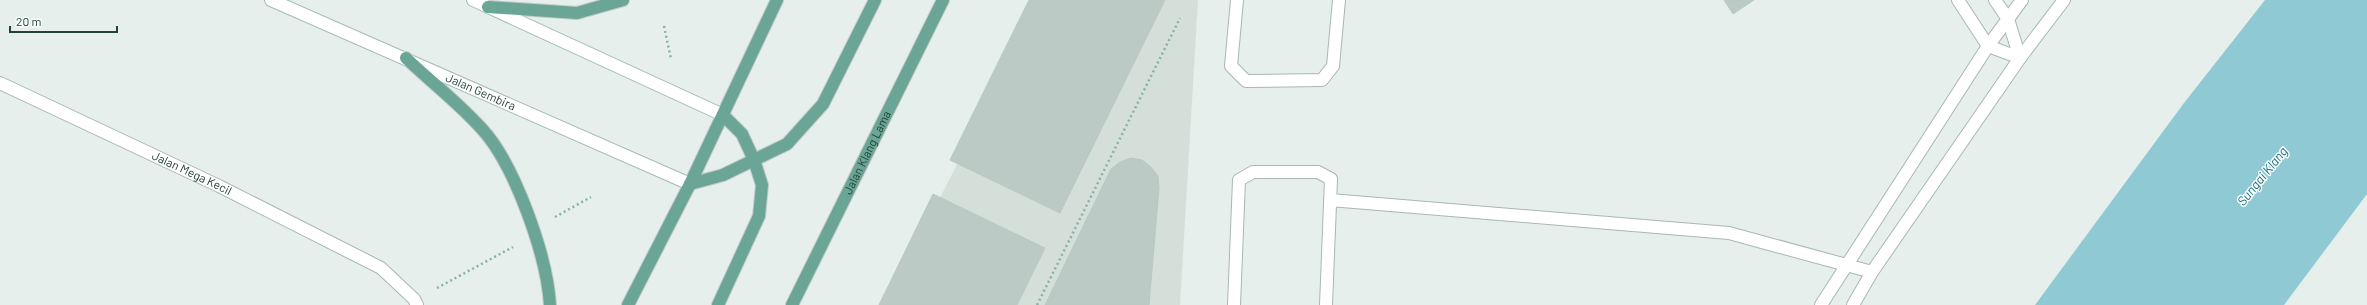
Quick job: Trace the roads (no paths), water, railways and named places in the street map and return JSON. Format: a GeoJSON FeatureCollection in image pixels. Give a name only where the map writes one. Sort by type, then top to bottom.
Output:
{"type":"FeatureCollection","features":[{"type":"Feature","properties":{"kind":"main road"},"geometry":{"type":"LineString","coordinates":[[488,7],[577,13],[623,0]]}},
{"type":"Feature","properties":{"kind":"main road"},"geometry":{"type":"LineString","coordinates":[[628,305],[690,184],[777,0]]}},
{"type":"Feature","properties":{"kind":"main road"},"geometry":{"type":"LineString","coordinates":[[690,184],[724,175],[787,144],[823,104],[875,0]]}},
{"type":"Feature","properties":{"kind":"main road","name":"Jalan Klang Lama"},"geometry":{"type":"LineString","coordinates":[[792,305],[943,0]]}},
{"type":"Feature","properties":{"kind":"main road"},"geometry":{"type":"LineString","coordinates":[[406,58],[482,129],[514,179],[532,229],[549,285],[550,305]]}},
{"type":"Feature","properties":{"kind":"main road"},"geometry":{"type":"LineString","coordinates":[[718,305],[759,216],[762,185],[754,160],[742,134],[723,115]]}},
{"type":"Feature","properties":{"kind":"street","name":"Jalan Gembira"},"geometry":{"type":"LineString","coordinates":[[271,0],[690,184]]}},
{"type":"Feature","properties":{"kind":"street"},"geometry":{"type":"LineString","coordinates":[[473,0],[723,115]]}},
{"type":"Feature","properties":{"kind":"street"},"geometry":{"type":"LineString","coordinates":[[1237,0],[1231,66],[1246,81],[1322,80],[1333,66],[1339,0]]}},
{"type":"Feature","properties":{"kind":"street"},"geometry":{"type":"LineString","coordinates":[[1958,0],[1988,46],[2020,58]]}},
{"type":"Feature","properties":{"kind":"street"},"geometry":{"type":"LineString","coordinates":[[1995,0],[2008,19],[2020,58]]}},
{"type":"Feature","properties":{"kind":"street"},"geometry":{"type":"LineString","coordinates":[[1821,305],[1845,265],[1988,46],[2022,0]]}},
{"type":"Feature","properties":{"kind":"street"},"geometry":{"type":"LineString","coordinates":[[1853,305],[1872,272],[2020,58],[2064,0]]}},
{"type":"Feature","properties":{"kind":"street","name":"Jalan Mega Kecil"},"geometry":{"type":"LineString","coordinates":[[0,83],[219,186],[381,268],[414,299],[418,305]]}},
{"type":"Feature","properties":{"kind":"street"},"geometry":{"type":"LineString","coordinates":[[1234,305],[1239,180],[1253,172],[1318,172],[1331,179],[1326,305]]}},
{"type":"Feature","properties":{"kind":"street"},"geometry":{"type":"LineString","coordinates":[[1330,200],[1729,233],[1872,272]]}},
{"type":"Feature","properties":{"kind":"water","name":"Sungai Klang"},"geometry":{"type":"Polygon","coordinates":[[[2265,0],[2367,0],[2367,194],[2284,305],[2035,305],[2184,103],[2265,0]]]}}]}
